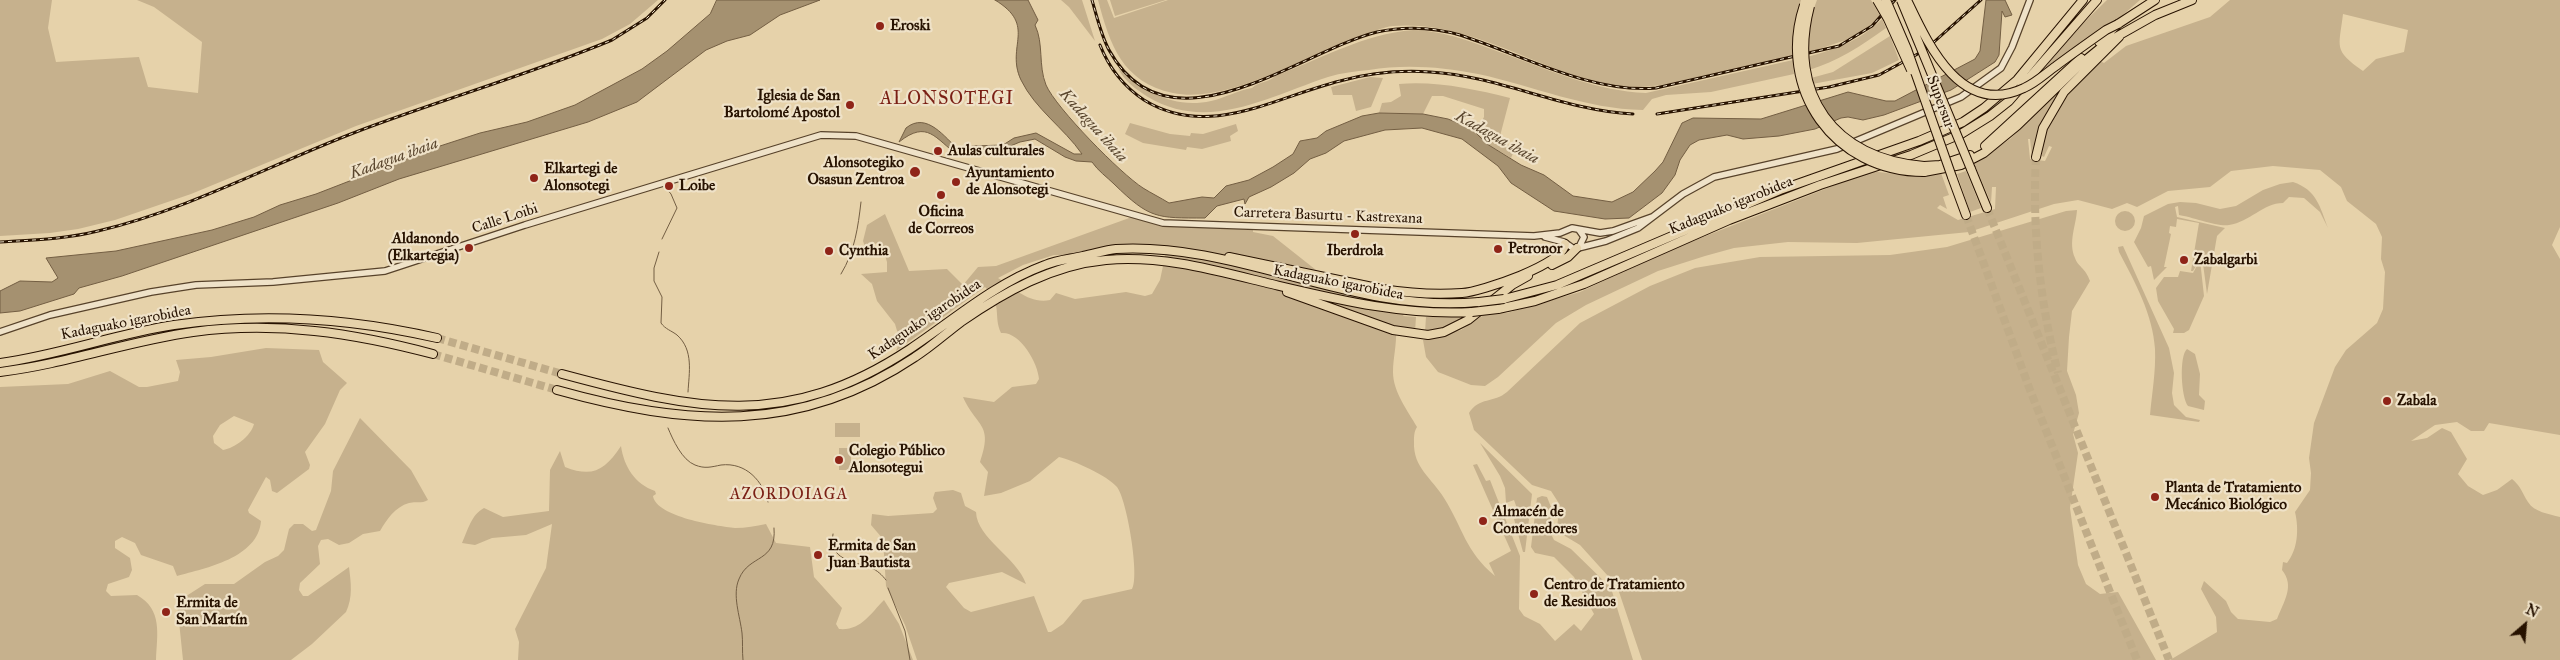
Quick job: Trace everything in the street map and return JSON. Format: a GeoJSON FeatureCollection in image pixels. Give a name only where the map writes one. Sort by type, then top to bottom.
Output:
{"type":"FeatureCollection","features":[{"type":"Feature","properties":{"kind":"highway"},"geometry":{"type":"LineString","coordinates":[[1877,0],[1888,19],[1907,65],[1920,84]]}},
{"type":"Feature","properties":{"kind":"highway","name":"Supersur"},"geometry":{"type":"LineString","coordinates":[[1886,0],[1920,84],[1966,215]]}},
{"type":"Feature","properties":{"kind":"highway","name":"Supersur"},"geometry":{"type":"LineString","coordinates":[[1900,0],[1987,208]]}},
{"type":"Feature","properties":{"kind":"highway"},"geometry":{"type":"LineString","coordinates":[[1907,0],[1944,66],[1958,81],[1987,93],[2009,93],[2025,88],[2106,30],[2155,0]]}},
{"type":"Feature","properties":{"kind":"highway","name":"Kadaguako igarobidea"},"geometry":{"type":"LineString","coordinates":[[562,374],[672,401],[729,407],[782,404],[853,382],[891,360],[992,290],[1048,264],[1114,249],[1174,250],[1342,291],[1411,303],[1479,302],[1557,285],[1780,190],[1919,141],[1963,122],[1984,108],[2016,80],[2083,0]]}},
{"type":"Feature","properties":{"kind":"highway","name":"Kadaguako igarobidea"},"geometry":{"type":"LineString","coordinates":[[558,390],[616,405],[662,414],[728,417],[804,408],[856,391],[892,371],[1014,287],[1068,268],[1103,260],[1156,261],[1209,268],[1388,309],[1413,312],[1472,312],[1535,301],[1584,284],[1729,220],[1820,185],[1910,155],[1961,134],[1990,116],[2009,101],[2096,0]]}},
{"type":"Feature","properties":{"kind":"highway"},"geometry":{"type":"LineString","coordinates":[[1808,3],[1803,41],[1803,60],[1813,97],[1828,121],[1849,142],[1869,154],[1895,163],[1924,169],[1971,155],[2015,124],[2082,63],[2122,34],[2155,15],[2192,0]]}},
{"type":"Feature","properties":{"kind":"highway"},"geometry":{"type":"LineString","coordinates":[[2015,124],[2070,66],[2118,24]]}},
{"type":"Feature","properties":{"kind":"highway"},"geometry":{"type":"LineString","coordinates":[[2036,157],[2042,128],[2052,109],[2076,79],[2113,45],[2122,34]]}},
{"type":"Feature","properties":{"kind":"highway"},"geometry":{"type":"LineString","coordinates":[[1174,250],[1195,250],[1355,284],[1406,292],[1462,293],[1496,284],[1547,263],[1561,253],[1565,243]]}},
{"type":"Feature","properties":{"kind":"highway"},"geometry":{"type":"LineString","coordinates":[[1268,283],[1393,330],[1414,335],[1428,335],[1452,329],[1468,320],[1512,285],[1568,257],[1578,248]]}},
{"type":"Feature","properties":{"kind":"highway","name":"Kadaguako igarobidea"},"geometry":{"type":"LineString","coordinates":[[0,362],[31,358],[173,325],[240,318],[302,317],[358,323],[437,338]]}},
{"type":"Feature","properties":{"kind":"highway","name":"Kadaguako igarobidea"},"geometry":{"type":"LineString","coordinates":[[0,372],[57,363],[193,332],[234,328],[286,327],[333,332],[376,339],[433,354]]}},
{"type":"Feature","properties":{"kind":"street"},"geometry":{"type":"LineString","coordinates":[[1534,236],[1565,243],[1571,248],[1578,248],[1622,235],[1638,228],[1695,187],[1714,178],[1837,149],[1961,96],[1992,76],[2004,64],[2030,0]]}},
{"type":"Feature","properties":{"kind":"street","name":"Calle Loibi"},"geometry":{"type":"LineString","coordinates":[[0,332],[50,315],[151,292],[196,285],[274,282],[384,271],[525,224],[633,194],[810,137],[831,134],[856,136],[1122,211]]}},
{"type":"Feature","properties":{"kind":"street","name":"Carretera Basurtu - Kastrexana"},"geometry":{"type":"LineString","coordinates":[[1122,211],[1171,224],[1534,236]]}},
{"type":"Feature","properties":{"kind":"street"},"geometry":{"type":"LineString","coordinates":[[1534,236],[1578,230],[1600,233],[1613,231],[1652,217]]}},
{"type":"Feature","properties":{"kind":"street"},"geometry":{"type":"LineString","coordinates":[[1578,230],[1584,237],[1578,248]]}},
{"type":"Feature","properties":{"kind":"street"},"geometry":{"type":"LineString","coordinates":[[1565,243],[1564,237],[1567,231]]}},
{"type":"Feature","properties":{"kind":"shaded area"},"geometry":{"type":"Polygon","coordinates":[[[0,0],[52,0],[48,28],[56,62],[139,57],[148,87],[198,93],[202,42],[154,7],[137,0],[658,0],[630,24],[602,39],[356,126],[191,194],[115,220],[78,229],[0,236],[0,0]]]}},
{"type":"Feature","properties":{"kind":"shaded area"},"geometry":{"type":"Polygon","coordinates":[[[717,0],[820,0],[780,15],[750,35],[727,41],[706,50],[637,102],[588,122],[399,179],[338,203],[122,276],[79,288],[74,294],[20,311],[0,313],[0,291],[20,281],[52,282],[58,278],[46,258],[116,251],[212,230],[254,217],[280,205],[316,194],[440,146],[480,133],[527,122],[575,105],[642,69],[667,51],[710,14],[717,0]]]}},
{"type":"Feature","properties":{"kind":"shaded area"},"geometry":{"type":"Polygon","coordinates":[[[995,0],[1028,0],[1038,20],[1035,25],[1038,32],[1042,70],[1046,85],[1052,95],[1075,124],[1120,169],[1143,188],[1169,203],[1202,197],[1214,198],[1226,186],[1249,180],[1293,154],[1300,141],[1317,138],[1326,131],[1362,116],[1379,113],[1423,114],[1448,119],[1471,128],[1487,144],[1521,165],[1544,175],[1573,196],[1612,202],[1633,192],[1663,162],[1682,123],[1693,118],[1761,119],[1848,92],[1886,101],[1895,101],[1975,59],[1980,51],[1986,0],[2005,0],[2012,15],[2005,17],[2002,11],[1999,55],[1995,62],[1951,90],[1884,115],[1863,120],[1848,117],[1841,118],[1815,129],[1779,136],[1743,139],[1727,135],[1699,140],[1690,145],[1680,160],[1675,175],[1662,193],[1629,218],[1605,219],[1554,211],[1511,183],[1498,166],[1462,139],[1422,128],[1385,130],[1344,141],[1326,153],[1310,159],[1294,173],[1271,187],[1249,197],[1245,204],[1244,199],[1217,206],[1205,218],[1175,218],[1155,214],[1137,204],[1126,196],[1092,162],[1076,161],[1065,157],[1035,139],[1020,142],[1003,149],[973,150],[958,155],[937,138],[924,132],[909,135],[899,142],[906,128],[921,123],[935,128],[959,150],[973,146],[1003,145],[1014,138],[1036,133],[1074,154],[1082,154],[1034,100],[1021,80],[1016,57],[1018,28],[1015,19],[1008,10],[995,0]]]}},
{"type":"Feature","properties":{"kind":"shaded area"},"geometry":{"type":"Polygon","coordinates":[[[1061,0],[1082,0],[1095,41],[1069,7],[1061,0]]]}},
{"type":"Feature","properties":{"kind":"shaded area"},"geometry":{"type":"Polygon","coordinates":[[[1098,0],[1107,0],[1114,18],[1168,0],[1801,0],[1794,26],[1792,57],[1644,87],[1624,87],[1595,82],[1453,31],[1423,26],[1393,26],[1382,28],[1342,43],[1244,85],[1219,92],[1195,95],[1173,93],[1156,88],[1141,80],[1130,71],[1114,46],[1098,0]]]}},
{"type":"Feature","properties":{"kind":"shaded area"},"geometry":{"type":"Polygon","coordinates":[[[1110,0],[1166,0],[1115,16],[1110,0]]]}},
{"type":"Feature","properties":{"kind":"shaded area"},"geometry":{"type":"Polygon","coordinates":[[[1817,0],[1871,0],[1880,16],[1871,25],[1849,39],[1807,53],[1811,16],[1817,0]]]}},
{"type":"Feature","properties":{"kind":"shaded area"},"geometry":{"type":"Polygon","coordinates":[[[2107,0],[2140,0],[2116,21],[2040,73],[2070,36],[2107,0]]]}},
{"type":"Feature","properties":{"kind":"shaded area"},"geometry":{"type":"Polygon","coordinates":[[[2230,0],[2560,0],[2560,227],[2552,245],[2560,259],[2560,435],[2489,423],[2484,431],[2471,431],[2457,422],[2435,425],[2411,441],[2427,438],[2442,428],[2451,432],[2467,459],[2458,474],[2468,486],[2483,495],[2497,490],[2512,479],[2520,487],[2528,502],[2534,508],[2560,517],[2560,660],[2170,660],[2217,632],[2216,617],[2201,589],[2204,581],[2226,601],[2231,612],[2238,619],[2270,622],[2277,619],[2288,588],[2286,576],[2282,570],[2283,562],[2287,563],[2291,557],[2297,539],[2295,512],[2310,490],[2311,473],[2309,458],[2314,423],[2335,367],[2346,350],[2377,323],[2383,309],[2385,272],[2381,259],[2382,237],[2376,224],[2347,201],[2341,187],[2320,170],[2273,166],[2231,171],[2210,187],[2168,191],[2137,207],[2127,203],[2112,209],[2078,200],[2054,204],[1969,232],[1857,243],[1788,242],[1734,248],[1658,271],[1586,305],[1556,323],[1498,377],[1485,386],[1471,385],[1438,372],[1426,357],[1423,340],[1461,330],[1485,314],[1507,313],[1580,292],[1665,252],[1871,171],[1911,176],[1941,173],[1949,195],[1943,197],[1947,209],[1940,205],[1937,208],[1958,220],[1995,209],[1996,187],[1992,187],[1991,203],[1974,163],[2010,139],[2071,78],[2046,115],[2038,134],[2032,157],[2030,139],[2028,139],[2030,159],[2045,161],[2052,147],[2049,146],[2044,157],[2042,156],[2043,142],[2054,116],[2080,81],[2100,61],[2104,63],[2126,46],[2210,17],[2230,0]],[[2343,14],[2340,47],[2342,53],[2363,71],[2376,59],[2404,52],[2408,30],[2343,14]]]}},
{"type":"Feature","properties":{"kind":"shaded area"},"geometry":{"type":"Polygon","coordinates":[[[1882,19],[1886,28],[1859,47],[1839,58],[1809,70],[1807,57],[1828,51],[1856,39],[1882,19]]]}},
{"type":"Feature","properties":{"kind":"shaded area"},"geometry":{"type":"Polygon","coordinates":[[[1413,30],[1460,38],[1574,79],[1628,91],[1646,93],[1793,60],[1794,74],[1711,92],[1666,95],[1652,99],[1643,110],[1601,106],[1478,74],[1437,68],[1396,67],[1333,76],[1239,108],[1216,112],[1193,112],[1171,107],[1148,97],[1127,81],[1118,68],[1128,77],[1161,96],[1185,103],[1197,103],[1216,100],[1252,88],[1275,76],[1359,42],[1395,32],[1413,30]]]}},
{"type":"Feature","properties":{"kind":"shaded area"},"geometry":{"type":"Polygon","coordinates":[[[1890,36],[1899,60],[1872,73],[1812,84],[1811,78],[1833,72],[1890,36]]]}},
{"type":"Feature","properties":{"kind":"shaded area"},"geometry":{"type":"Polygon","coordinates":[[[1370,77],[1383,78],[1371,107],[1356,111],[1352,95],[1333,95],[1331,87],[1370,77]]]}},
{"type":"Feature","properties":{"kind":"shaded area"},"geometry":{"type":"Polygon","coordinates":[[[1399,84],[1441,85],[1510,98],[1500,136],[1514,151],[1511,158],[1487,144],[1471,128],[1462,125],[1479,126],[1484,117],[1484,109],[1443,96],[1432,96],[1423,114],[1379,113],[1382,103],[1391,102],[1401,96],[1399,84]]]}},
{"type":"Feature","properties":{"kind":"shaded area"},"geometry":{"type":"Polygon","coordinates":[[[1130,123],[1170,134],[1190,136],[1191,133],[1203,134],[1236,124],[1238,131],[1230,136],[1231,141],[1202,149],[1187,147],[1186,150],[1143,143],[1125,134],[1130,123]]]}},
{"type":"Feature","properties":{"kind":"shaded area"},"geometry":{"type":"Polygon","coordinates":[[[1966,171],[1981,208],[1970,212],[1957,174],[1966,171]]]}},
{"type":"Feature","properties":{"kind":"shaded area"},"geometry":{"type":"Polygon","coordinates":[[[2293,182],[2301,185],[2313,195],[2320,206],[2328,228],[2320,212],[2304,198],[2289,197],[2283,203],[2269,206],[2237,223],[2229,225],[2218,225],[2179,215],[2178,206],[2175,207],[2177,217],[2225,228],[2217,236],[2207,294],[2202,256],[2193,271],[2191,271],[2199,223],[2177,219],[2176,227],[2170,226],[2169,233],[2171,234],[2164,267],[2167,267],[2154,280],[2151,266],[2148,267],[2134,242],[2141,228],[2144,216],[2168,204],[2180,202],[2196,203],[2220,209],[2236,206],[2263,190],[2293,182]]]}},
{"type":"Feature","properties":{"kind":"shaded area"},"geometry":{"type":"Polygon","coordinates":[[[2077,210],[2072,240],[2073,252],[2076,261],[2090,281],[2072,311],[2067,371],[2076,395],[2079,413],[2073,434],[2078,453],[2070,508],[2078,565],[2086,584],[2100,594],[2118,592],[2156,660],[1642,660],[1617,586],[1580,545],[1560,533],[1557,527],[1560,505],[1551,491],[1532,485],[1474,430],[1469,413],[1473,408],[1482,402],[1497,398],[1507,392],[1580,323],[1650,286],[1695,268],[1760,257],[1890,255],[1947,247],[2066,211],[2077,210]]]}},
{"type":"Feature","properties":{"kind":"shaded area"},"geometry":{"type":"Polygon","coordinates":[[[2125,211],[2132,214],[2135,221],[2132,228],[2125,231],[2118,228],[2115,221],[2118,214],[2125,211]]]}},
{"type":"Feature","properties":{"kind":"shaded area"},"geometry":{"type":"Polygon","coordinates":[[[885,214],[909,271],[947,269],[963,285],[978,267],[996,266],[1132,217],[1161,226],[1160,224],[1253,229],[1253,232],[1273,236],[1316,270],[1267,260],[1269,263],[1380,300],[1410,305],[1403,316],[1416,317],[1415,332],[1396,329],[1393,372],[1395,387],[1417,427],[1414,440],[1420,466],[1444,498],[1465,539],[1485,567],[1495,576],[1489,563],[1511,551],[1473,465],[1477,464],[1486,481],[1490,480],[1520,556],[1519,609],[1524,616],[1540,624],[1555,641],[1574,624],[1581,631],[1594,614],[1574,577],[1554,557],[1535,553],[1531,547],[1537,498],[1547,497],[1551,507],[1550,532],[1554,540],[1571,549],[1611,588],[1633,660],[917,660],[905,625],[886,586],[883,539],[871,525],[872,514],[888,516],[933,513],[937,509],[933,498],[935,492],[953,490],[961,493],[965,506],[976,512],[978,522],[983,531],[1015,565],[1026,584],[1002,572],[949,583],[946,587],[964,608],[971,612],[1034,596],[1048,632],[1063,624],[1083,600],[1132,589],[1134,582],[1133,555],[1125,507],[1117,487],[1098,473],[1073,461],[1059,457],[1030,481],[1001,493],[984,496],[988,472],[980,462],[984,449],[984,432],[963,397],[994,402],[1012,387],[1036,384],[1039,379],[1038,372],[1032,357],[1015,337],[1001,333],[994,299],[985,287],[896,351],[900,341],[895,324],[877,301],[872,284],[861,274],[887,272],[887,262],[881,242],[865,247],[863,241],[867,225],[885,214]],[[1166,252],[1118,253],[1094,257],[1054,255],[1023,265],[998,278],[1022,294],[1042,301],[1050,300],[1056,293],[1075,299],[1126,292],[1145,296],[1152,294],[1160,280],[1166,252]]]}},
{"type":"Feature","properties":{"kind":"shaded area"},"geometry":{"type":"Polygon","coordinates":[[[2123,246],[2169,348],[2174,373],[2172,393],[2174,405],[2186,417],[2200,420],[2199,422],[2150,415],[2155,366],[2154,336],[2142,299],[2119,252],[2118,247],[2123,246]]]}},
{"type":"Feature","properties":{"kind":"shaded area"},"geometry":{"type":"Polygon","coordinates":[[[2200,260],[2204,296],[2189,330],[2184,333],[2173,333],[2174,329],[2158,301],[2156,288],[2164,277],[2178,277],[2180,271],[2193,273],[2200,260]]]}},
{"type":"Feature","properties":{"kind":"shaded area"},"geometry":{"type":"Polygon","coordinates":[[[1426,317],[1469,317],[1451,327],[1425,332],[1426,317]]]}},
{"type":"Feature","properties":{"kind":"shaded area"},"geometry":{"type":"Polygon","coordinates":[[[266,348],[319,350],[323,362],[347,383],[340,390],[325,424],[305,452],[310,465],[309,469],[277,493],[272,491],[270,480],[266,477],[248,510],[249,513],[261,521],[258,534],[241,553],[216,565],[177,576],[173,566],[141,555],[135,543],[122,537],[115,541],[115,548],[130,558],[132,570],[129,577],[108,584],[106,591],[111,596],[137,595],[151,608],[157,623],[156,660],[0,660],[0,387],[68,384],[110,371],[139,387],[147,387],[178,381],[180,372],[176,360],[211,357],[266,348]],[[234,416],[220,425],[213,436],[214,443],[223,450],[232,447],[250,433],[254,424],[234,416]]]}},
{"type":"Feature","properties":{"kind":"shaded area"},"geometry":{"type":"Polygon","coordinates":[[[2187,349],[2195,354],[2200,374],[2199,395],[2205,401],[2204,410],[2188,406],[2184,394],[2182,368],[2184,353],[2187,349]]]}},
{"type":"Feature","properties":{"kind":"shaded area"},"geometry":{"type":"Polygon","coordinates":[[[360,418],[411,470],[428,500],[412,502],[400,507],[392,514],[380,531],[363,534],[349,543],[339,545],[328,539],[321,540],[318,546],[320,564],[300,583],[299,590],[303,596],[308,596],[349,567],[350,601],[346,612],[312,644],[291,660],[183,660],[177,602],[205,584],[234,584],[265,562],[278,556],[284,550],[289,529],[294,524],[303,524],[312,531],[316,530],[331,491],[333,471],[360,418]]]}},
{"type":"Feature","properties":{"kind":"shaded area"},"geometry":{"type":"Polygon","coordinates":[[[835,423],[860,423],[860,437],[835,437],[835,423]]]}},
{"type":"Feature","properties":{"kind":"shaded area"},"geometry":{"type":"Polygon","coordinates":[[[1480,443],[1532,494],[1525,552],[1523,552],[1514,519],[1520,517],[1514,500],[1506,503],[1505,488],[1500,476],[1480,443]]]}},
{"type":"Feature","properties":{"kind":"shaded area"},"geometry":{"type":"Polygon","coordinates":[[[621,446],[625,461],[632,474],[642,484],[655,491],[656,494],[653,496],[657,503],[665,510],[702,523],[726,527],[743,528],[766,524],[776,543],[810,547],[814,577],[842,608],[836,624],[839,629],[847,629],[859,624],[884,600],[899,624],[913,660],[518,660],[519,642],[515,629],[546,568],[552,524],[526,535],[492,538],[475,545],[462,543],[470,523],[484,508],[503,517],[549,511],[550,470],[560,451],[565,467],[583,472],[591,472],[604,466],[621,446]]]}},
{"type":"Feature","properties":{"kind":"shaded area"},"geometry":{"type":"Polygon","coordinates":[[[839,448],[851,448],[851,470],[839,470],[839,448]]]}},
{"type":"Feature","properties":{"kind":"waterway"},"geometry":{"type":"LineString","coordinates":[[662,239],[677,208],[666,188]]}},
{"type":"Feature","properties":{"kind":"waterway"},"geometry":{"type":"LineString","coordinates":[[841,274],[853,248],[861,202]]}},
{"type":"Feature","properties":{"kind":"waterway"},"geometry":{"type":"LineString","coordinates":[[659,252],[654,268],[654,281],[662,297],[661,323],[677,335],[686,348],[689,362],[688,392]]}},
{"type":"Feature","properties":{"kind":"waterway"},"geometry":{"type":"LineString","coordinates":[[668,428],[678,449],[690,462],[702,467],[730,465],[746,470],[758,480],[768,502]]}},
{"type":"Feature","properties":{"kind":"waterway"},"geometry":{"type":"LineString","coordinates":[[743,660],[742,633],[736,599],[737,585],[743,571],[767,553],[771,547],[774,539],[774,528]]}},
{"type":"Feature","properties":{"kind":"waterway"},"geometry":{"type":"LineString","coordinates":[[833,534],[832,543],[838,554],[843,558],[873,569],[886,580]]}},
{"type":"Feature","properties":{"kind":"waterway"},"geometry":{"type":"LineString","coordinates":[[888,588],[905,631],[910,660]]}},
{"type":"Feature","properties":{"kind":"tunnel"},"geometry":{"type":"LineString","coordinates":[[2036,157],[2036,239],[2046,320],[2058,373]]}},
{"type":"Feature","properties":{"kind":"tunnel"},"geometry":{"type":"LineString","coordinates":[[1987,208],[2169,660]]}},
{"type":"Feature","properties":{"kind":"tunnel"},"geometry":{"type":"LineString","coordinates":[[1966,215],[2030,390],[2137,660]]}},
{"type":"Feature","properties":{"kind":"tunnel"},"geometry":{"type":"LineString","coordinates":[[437,338],[562,374]]}},
{"type":"Feature","properties":{"kind":"tunnel"},"geometry":{"type":"LineString","coordinates":[[433,354],[557,390]]}},
{"type":"Feature","properties":{"kind":"railway"},"geometry":{"type":"LineString","coordinates":[[0,242],[49,239],[86,234],[164,211],[356,132],[548,65],[612,40],[647,18],[665,0]]}},
{"type":"Feature","properties":{"kind":"railway"},"geometry":{"type":"LineString","coordinates":[[1092,0],[1101,32],[1109,50],[1135,81],[1165,96],[1199,97],[1236,89],[1345,43],[1377,32],[1408,28],[1439,30],[1460,35],[1582,79],[1607,85],[1656,88],[1839,46],[1872,26],[1895,0]]}},
{"type":"Feature","properties":{"kind":"railway"},"geometry":{"type":"LineString","coordinates":[[1657,114],[1829,87],[1879,75],[1925,50],[1981,0]]}},
{"type":"Feature","properties":{"kind":"railway"},"geometry":{"type":"LineString","coordinates":[[1100,45],[1118,76],[1136,95],[1168,111],[1193,116],[1217,116],[1242,111],[1267,105],[1351,78],[1407,71],[1456,75],[1581,106],[1633,114]]}},
{"type":"Feature","properties":{"kind":"place","name":"Eroski"},"geometry":{"type":"Point","coordinates":[880,26]}},
{"type":"Feature","properties":{"kind":"place","name":"Iglesia de San Bartolomé Apostol"},"geometry":{"type":"Point","coordinates":[850,105]}},
{"type":"Feature","properties":{"kind":"place","name":"Aulas culturales"},"geometry":{"type":"Point","coordinates":[938,151]}},
{"type":"Feature","properties":{"kind":"place","name":"Alonsotegiko Osasun Zentroa"},"geometry":{"type":"Point","coordinates":[915,172]}},
{"type":"Feature","properties":{"kind":"place","name":"Elkartegi de Alonsotegi"},"geometry":{"type":"Point","coordinates":[534,178]}},
{"type":"Feature","properties":{"kind":"place","name":"Ayuntamiento de Alonsotegi"},"geometry":{"type":"Point","coordinates":[956,182]}},
{"type":"Feature","properties":{"kind":"place","name":"Loibe"},"geometry":{"type":"Point","coordinates":[669,186]}},
{"type":"Feature","properties":{"kind":"place","name":"Oficina de Correos"},"geometry":{"type":"Point","coordinates":[941,195]}},
{"type":"Feature","properties":{"kind":"place","name":"Iberdrola"},"geometry":{"type":"Point","coordinates":[1355,234]}},
{"type":"Feature","properties":{"kind":"place","name":"Aldanondo (Elkartegia)"},"geometry":{"type":"Point","coordinates":[469,248]}},
{"type":"Feature","properties":{"kind":"place","name":"Petronor"},"geometry":{"type":"Point","coordinates":[1498,249]}},
{"type":"Feature","properties":{"kind":"place","name":"Cynthia"},"geometry":{"type":"Point","coordinates":[829,251]}},
{"type":"Feature","properties":{"kind":"place","name":"Zabalgarbi"},"geometry":{"type":"Point","coordinates":[2184,260]}},
{"type":"Feature","properties":{"kind":"place","name":"Zabala"},"geometry":{"type":"Point","coordinates":[2387,401]}},
{"type":"Feature","properties":{"kind":"place","name":"Colegio Público Alonsotegui"},"geometry":{"type":"Point","coordinates":[839,460]}},
{"type":"Feature","properties":{"kind":"place","name":"Planta de Tratamiento Mecánico Biológico"},"geometry":{"type":"Point","coordinates":[2155,497]}},
{"type":"Feature","properties":{"kind":"place","name":"Almacén de Contenedores"},"geometry":{"type":"Point","coordinates":[1483,521]}},
{"type":"Feature","properties":{"kind":"place","name":"Ermita de San Juan Bautista"},"geometry":{"type":"Point","coordinates":[818,555]}},
{"type":"Feature","properties":{"kind":"place","name":"Centro de Tratamiento de Residuos"},"geometry":{"type":"Point","coordinates":[1534,594]}},
{"type":"Feature","properties":{"kind":"place","name":"Ermita de San Martín"},"geometry":{"type":"Point","coordinates":[166,612]}},
{"type":"Feature","properties":{"kind":"district","name":"ALONSOTEGI"},"geometry":{"type":"Point","coordinates":[947,100]}},
{"type":"Feature","properties":{"kind":"district","name":"AZORDOIAGA"},"geometry":{"type":"Point","coordinates":[789,495]}},
{"type":"Feature","properties":{"kind":"water label","name":"Kadagua ibaia"},"geometry":{"type":"Point","coordinates":[1093,126]}},
{"type":"Feature","properties":{"kind":"water label","name":"Kadagua ibaia"},"geometry":{"type":"Point","coordinates":[1497,138]}},
{"type":"Feature","properties":{"kind":"water label","name":"Kadagua ibaia"},"geometry":{"type":"Point","coordinates":[394,159]}}]}
